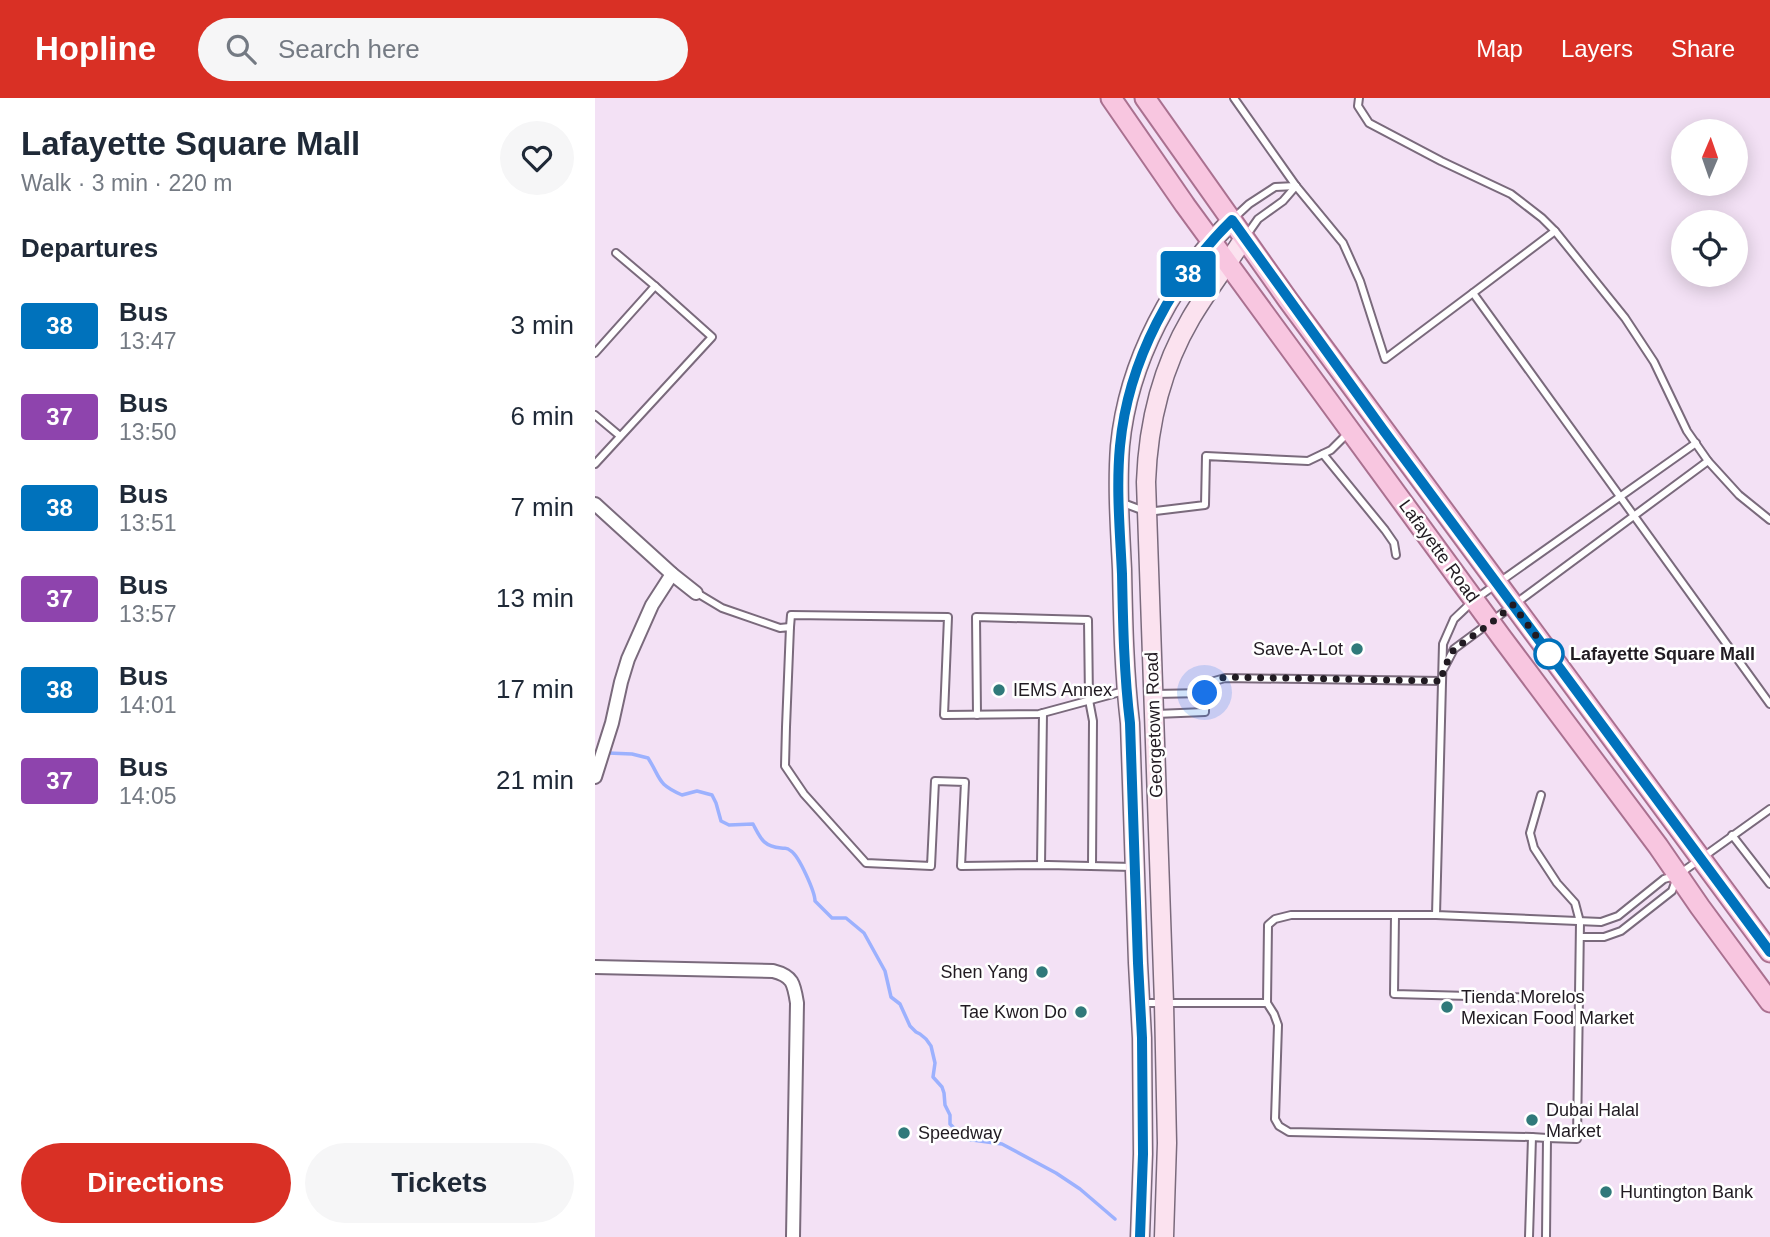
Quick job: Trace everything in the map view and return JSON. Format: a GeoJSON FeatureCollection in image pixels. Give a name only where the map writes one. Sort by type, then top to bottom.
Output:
{"type":"FeatureCollection","features":[{"type":"Feature","properties":{"kind":"main road","name":"Lafayette Road"},"geometry":{"type":"LineString","coordinates":[[1111,98],[1228,264],[1491,623],[1658,845],[1770,1002]]}},
{"type":"Feature","properties":{"kind":"main road","name":"Lafayette Road"},"geometry":{"type":"LineString","coordinates":[[1145,98],[1376,420],[1770,952]]}},
{"type":"Feature","properties":{"kind":"main road","name":"Georgetown Road"},"geometry":{"type":"LineString","coordinates":[[1140,1237],[1143,1154],[1141,1003],[1130,723],[1116,501],[1121,442],[1132,384],[1146,345],[1169,301],[1211,240],[1232,220]]}},
{"type":"Feature","properties":{"kind":"main road","name":"Georgetown Road"},"geometry":{"type":"LineString","coordinates":[[1164,1237],[1167,1143],[1164,1003],[1147,457],[1153,411],[1180,337],[1244,238]]}},
{"type":"Feature","properties":{"kind":"street"},"geometry":{"type":"LineString","coordinates":[[595,504],[696,593]]}},
{"type":"Feature","properties":{"kind":"street"},"geometry":{"type":"LineString","coordinates":[[596,772],[612,723],[621,682],[637,637],[672,574]]}},
{"type":"Feature","properties":{"kind":"street"},"geometry":{"type":"LineString","coordinates":[[595,967],[773,971],[791,980],[797,1003],[793,1237]]}},
{"type":"Feature","properties":{"kind":"lane"},"geometry":{"type":"LineString","coordinates":[[1234,98],[1296,186],[1343,243],[1360,281],[1385,359],[1555,231]]}},
{"type":"Feature","properties":{"kind":"lane"},"geometry":{"type":"LineString","coordinates":[[1359,98],[1358,106],[1369,123],[1511,194],[1555,231],[1626,321],[1654,362],[1687,430],[1708,461],[1739,495],[1770,520]]}},
{"type":"Feature","properties":{"kind":"lane"},"geometry":{"type":"LineString","coordinates":[[1232,220],[1249,204],[1275,187],[1296,186]]}},
{"type":"Feature","properties":{"kind":"lane"},"geometry":{"type":"LineString","coordinates":[[1244,238],[1258,219],[1283,201],[1296,186]]}},
{"type":"Feature","properties":{"kind":"lane"},"geometry":{"type":"LineString","coordinates":[[595,464],[712,337],[616,253]]}},
{"type":"Feature","properties":{"kind":"lane"},"geometry":{"type":"LineString","coordinates":[[595,353],[655,286]]}},
{"type":"Feature","properties":{"kind":"lane"},"geometry":{"type":"LineString","coordinates":[[1473,293],[1770,704]]}},
{"type":"Feature","properties":{"kind":"lane"},"geometry":{"type":"LineString","coordinates":[[595,415],[620,436]]}},
{"type":"Feature","properties":{"kind":"lane"},"geometry":{"type":"LineString","coordinates":[[1116,501],[1147,513],[1205,505],[1206,456],[1308,461],[1331,450],[1350,430]]}},
{"type":"Feature","properties":{"kind":"lane"},"geometry":{"type":"LineString","coordinates":[[1436,915],[1443,644],[1454,619],[1474,600],[1696,443]]}},
{"type":"Feature","properties":{"kind":"lane"},"geometry":{"type":"LineString","coordinates":[[1323,453],[1385,530],[1394,543],[1397,555]]}},
{"type":"Feature","properties":{"kind":"lane"},"geometry":{"type":"LineString","coordinates":[[1443,670],[1454,649],[1708,461]]}},
{"type":"Feature","properties":{"kind":"lane"},"geometry":{"type":"LineString","coordinates":[[696,593],[722,608],[780,628],[790,627]]}},
{"type":"Feature","properties":{"kind":"lane"},"geometry":{"type":"LineString","coordinates":[[1126,691],[1043,713],[944,715],[948,617],[791,615],[786,766],[804,794],[866,863],[931,866],[935,781],[965,782],[961,866],[1134,867]]}},
{"type":"Feature","properties":{"kind":"lane"},"geometry":{"type":"LineString","coordinates":[[977,715],[976,617],[1088,620],[1089,700],[1093,720],[1093,866]]}},
{"type":"Feature","properties":{"kind":"lane"},"geometry":{"type":"LineString","coordinates":[[1153,715],[1205,712],[1205,693],[1211,682],[1225,677],[1442,681]]}},
{"type":"Feature","properties":{"kind":"lane"},"geometry":{"type":"LineString","coordinates":[[1153,694],[1205,693]]}},
{"type":"Feature","properties":{"kind":"lane"},"geometry":{"type":"LineString","coordinates":[[1041,865],[1043,713]]}},
{"type":"Feature","properties":{"kind":"lane"},"geometry":{"type":"LineString","coordinates":[[1541,795],[1530,833],[1534,848],[1557,883],[1575,903],[1580,922],[1577,1139],[1289,1132],[1279,1126],[1275,1119],[1278,1026],[1266,1003],[1268,925],[1275,919],[1291,915],[1436,915],[1580,922],[1601,922],[1618,916],[1664,879],[1678,875],[1770,809]]}},
{"type":"Feature","properties":{"kind":"lane"},"geometry":{"type":"LineString","coordinates":[[1732,835],[1770,884]]}},
{"type":"Feature","properties":{"kind":"lane"},"geometry":{"type":"LineString","coordinates":[[1580,937],[1604,937],[1621,931],[1672,891],[1678,875]]}},
{"type":"Feature","properties":{"kind":"lane"},"geometry":{"type":"LineString","coordinates":[[1395,915],[1394,994],[1579,999]]}},
{"type":"Feature","properties":{"kind":"lane"},"geometry":{"type":"LineString","coordinates":[[1141,1003],[1266,1003]]}},
{"type":"Feature","properties":{"kind":"lane"},"geometry":{"type":"LineString","coordinates":[[1529,1237],[1532,1137]]}},
{"type":"Feature","properties":{"kind":"lane"},"geometry":{"type":"LineString","coordinates":[[1546,1237],[1548,1138]]}},
{"type":"Feature","properties":{"kind":"waterway"},"geometry":{"type":"LineString","coordinates":[[608,753],[648,758],[660,780],[668,787],[682,795],[697,791],[712,795],[721,821],[729,825],[753,824],[766,843],[791,851],[806,874],[815,901],[832,918],[846,918],[864,933],[885,971],[891,997],[900,1004],[910,1026],[931,1046],[935,1063],[933,1077],[942,1087],[950,1124],[965,1139],[1002,1144],[1056,1173],[1080,1189],[1115,1219]]}},
{"type":"Feature","properties":{"kind":"bus line","name":"38"},"geometry":{"type":"LineString","coordinates":[[1140,1237],[1143,1154],[1142,1038],[1118,490],[1121,442],[1132,384],[1146,345],[1169,301],[1211,240],[1232,220],[1384,431],[1770,952]]}},
{"type":"Feature","properties":{"kind":"place","name":"Save-A-Lot"},"geometry":{"type":"Point","coordinates":[1357,649]}},
{"type":"Feature","properties":{"kind":"place","name":"Lafayette Square Mall"},"geometry":{"type":"Point","coordinates":[1549,654]}},
{"type":"Feature","properties":{"kind":"place","name":"IEMS Annex"},"geometry":{"type":"Point","coordinates":[999,690]}},
{"type":"Feature","properties":{"kind":"place","name":"Shen Yang"},"geometry":{"type":"Point","coordinates":[1042,972]}},
{"type":"Feature","properties":{"kind":"place","name":"Tienda Morelos Mexican Food Market"},"geometry":{"type":"Point","coordinates":[1447,1007]}},
{"type":"Feature","properties":{"kind":"place","name":"Tae Kwon Do"},"geometry":{"type":"Point","coordinates":[1081,1012]}},
{"type":"Feature","properties":{"kind":"place","name":"Dubai Halal Market"},"geometry":{"type":"Point","coordinates":[1532,1120]}},
{"type":"Feature","properties":{"kind":"place","name":"Speedway"},"geometry":{"type":"Point","coordinates":[904,1133]}},
{"type":"Feature","properties":{"kind":"place","name":"Huntington Bank"},"geometry":{"type":"Point","coordinates":[1606,1192]}},
{"type":"Feature","properties":{"kind":"route"},"geometry":{"type":"LineString","coordinates":[[1205,693],[1211,682],[1225,677],[1442,681],[1443,670],[1454,649],[1513,605],[1555,661],[1549,654]]}}]}
